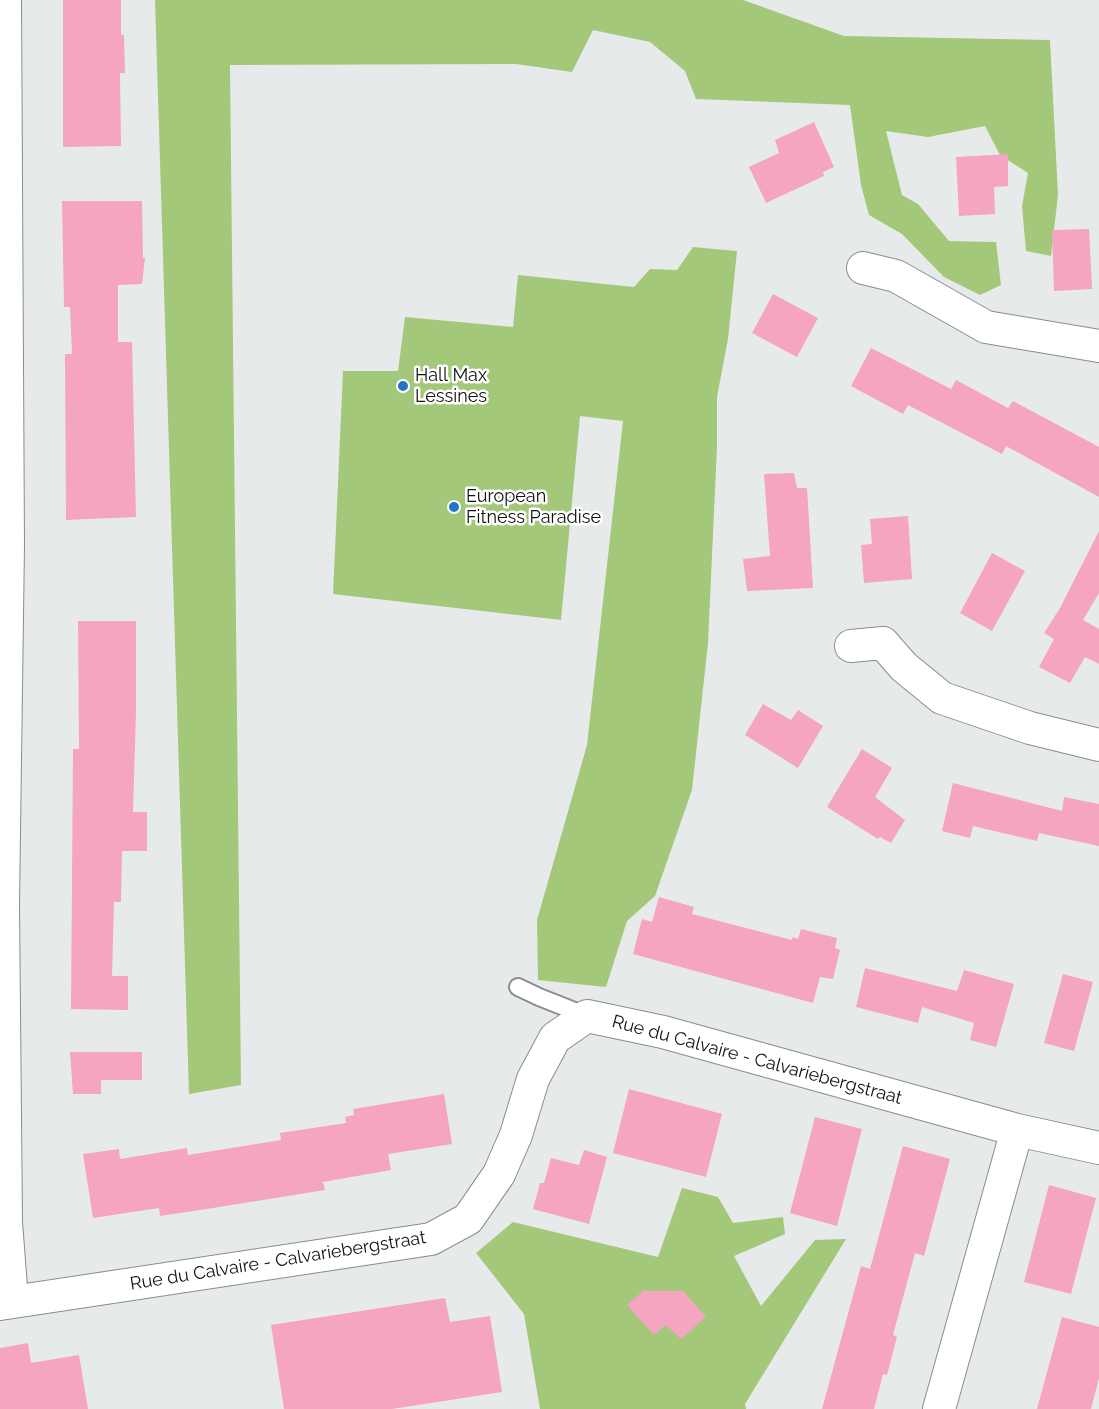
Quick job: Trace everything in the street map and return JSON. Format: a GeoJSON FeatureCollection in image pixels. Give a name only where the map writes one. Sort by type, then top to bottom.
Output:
{"type":"FeatureCollection","features":[{"type":"Feature","properties":{"kind":"street"},"geometry":{"type":"LineString","coordinates":[[5,0],[2,905],[6,1303]]}},
{"type":"Feature","properties":{"kind":"street"},"geometry":{"type":"LineString","coordinates":[[862,268],[896,276],[986,327],[1099,346]]}},
{"type":"Feature","properties":{"kind":"street"},"geometry":{"type":"LineString","coordinates":[[851,646],[883,643],[904,667],[942,698],[1030,728],[1099,745]]}},
{"type":"Feature","properties":{"kind":"street","name":"Rue du Calvaire - Calvariebergstraat"},"geometry":{"type":"LineString","coordinates":[[6,1303],[431,1239],[468,1219],[499,1174],[516,1135],[534,1079],[555,1038],[587,1016],[663,1032],[1017,1130],[1099,1148]]}},
{"type":"Feature","properties":{"kind":"street"},"geometry":{"type":"LineString","coordinates":[[939,1409],[1017,1130]]}},
{"type":"Feature","properties":{"kind":"lane"},"geometry":{"type":"LineString","coordinates":[[518,987],[587,1016]]}},
{"type":"Feature","properties":{"kind":"green space"},"geometry":{"type":"Polygon","coordinates":[[[155,0],[743,0],[844,36],[1050,40],[1058,195],[1051,256],[1026,251],[1022,206],[1028,173],[1000,155],[985,126],[928,137],[886,131],[902,195],[918,204],[949,241],[996,242],[1001,285],[980,295],[944,277],[902,234],[869,215],[861,185],[850,105],[696,99],[685,71],[650,42],[593,30],[572,72],[516,64],[230,65],[241,1085],[189,1094],[155,0]]]}},
{"type":"Feature","properties":{"kind":"green space"},"geometry":{"type":"Polygon","coordinates":[[[693,247],[737,251],[728,339],[717,397],[717,447],[708,643],[692,790],[655,896],[627,921],[606,987],[538,980],[537,920],[587,745],[623,421],[580,416],[561,620],[333,594],[343,371],[398,371],[405,317],[513,327],[518,275],[634,287],[650,269],[677,270],[693,247]]]}},
{"type":"Feature","properties":{"kind":"green space"},"geometry":{"type":"Polygon","coordinates":[[[682,1188],[718,1197],[733,1223],[783,1217],[785,1234],[734,1256],[761,1306],[815,1240],[846,1239],[745,1404],[746,1409],[540,1409],[524,1314],[476,1253],[513,1222],[658,1257],[682,1188]]]}},
{"type":"Feature","properties":{"kind":"building"},"geometry":{"type":"Polygon","coordinates":[[[63,0],[121,0],[121,35],[124,35],[125,73],[120,73],[121,146],[63,147],[63,0]]]}},
{"type":"Feature","properties":{"kind":"building"},"geometry":{"type":"Polygon","coordinates":[[[814,122],[834,167],[823,172],[824,176],[766,203],[749,167],[779,153],[775,140],[814,122]]]}},
{"type":"Feature","properties":{"kind":"building"},"geometry":{"type":"Polygon","coordinates":[[[1008,154],[1008,186],[994,187],[995,214],[959,216],[956,157],[1008,154]]]}},
{"type":"Feature","properties":{"kind":"building"},"geometry":{"type":"Polygon","coordinates":[[[62,201],[142,201],[143,258],[145,258],[142,284],[118,285],[118,342],[132,342],[136,517],[66,520],[65,354],[72,354],[70,307],[64,307],[62,201]]]}},
{"type":"Feature","properties":{"kind":"building"},"geometry":{"type":"Polygon","coordinates":[[[1089,229],[1092,289],[1054,291],[1052,230],[1089,229]]]}},
{"type":"Feature","properties":{"kind":"building"},"geometry":{"type":"Polygon","coordinates":[[[773,294],[818,318],[797,357],[752,333],[773,294]]]}},
{"type":"Feature","properties":{"kind":"building"},"geometry":{"type":"Polygon","coordinates":[[[871,348],[951,389],[956,380],[1008,408],[1013,401],[1099,447],[1099,497],[1006,446],[1002,454],[908,405],[903,414],[851,386],[871,348]]]}},
{"type":"Feature","properties":{"kind":"building"},"geometry":{"type":"Polygon","coordinates":[[[794,473],[797,488],[807,488],[813,588],[747,591],[743,559],[770,556],[764,474],[794,473]]]}},
{"type":"Feature","properties":{"kind":"building"},"geometry":{"type":"Polygon","coordinates":[[[908,516],[912,579],[864,583],[861,545],[872,544],[870,519],[908,516]]]}},
{"type":"Feature","properties":{"kind":"building"},"geometry":{"type":"Polygon","coordinates":[[[1099,531],[1099,593],[1083,620],[1099,629],[1099,664],[1085,657],[1070,683],[1039,667],[1054,639],[1044,633],[1060,608],[1099,531]]]}},
{"type":"Feature","properties":{"kind":"building"},"geometry":{"type":"Polygon","coordinates":[[[992,553],[1025,571],[992,631],[960,613],[992,553]]]}},
{"type":"Feature","properties":{"kind":"building"},"geometry":{"type":"Polygon","coordinates":[[[78,621],[136,621],[133,812],[147,812],[147,851],[122,851],[121,902],[114,902],[112,976],[128,976],[128,1010],[71,1009],[73,749],[79,749],[78,621]]]}},
{"type":"Feature","properties":{"kind":"building"},"geometry":{"type":"Polygon","coordinates":[[[763,704],[791,720],[798,710],[823,726],[798,768],[745,735],[763,704]]]}},
{"type":"Feature","properties":{"kind":"building"},"geometry":{"type":"Polygon","coordinates":[[[862,749],[892,768],[875,797],[905,820],[891,843],[880,837],[878,839],[827,807],[862,749]]]}},
{"type":"Feature","properties":{"kind":"building"},"geometry":{"type":"Polygon","coordinates":[[[953,783],[1062,811],[1064,797],[1099,804],[1099,846],[1039,833],[1037,841],[973,826],[970,838],[942,831],[953,783]]]}},
{"type":"Feature","properties":{"kind":"building"},"geometry":{"type":"Polygon","coordinates":[[[659,897],[694,907],[692,914],[792,940],[793,937],[798,939],[801,929],[837,938],[835,948],[840,950],[833,979],[820,977],[813,1003],[633,954],[642,919],[652,922],[659,897]]]}},
{"type":"Feature","properties":{"kind":"building"},"geometry":{"type":"Polygon","coordinates":[[[865,968],[957,991],[964,970],[1014,984],[996,1047],[970,1040],[974,1023],[922,1007],[918,1023],[856,1007],[865,968]]]}},
{"type":"Feature","properties":{"kind":"building"},"geometry":{"type":"Polygon","coordinates":[[[1063,974],[1093,982],[1074,1051],[1044,1043],[1063,974]]]}},
{"type":"Feature","properties":{"kind":"building"},"geometry":{"type":"Polygon","coordinates":[[[70,1052],[142,1052],[142,1080],[101,1080],[101,1094],[73,1094],[70,1052]]]}},
{"type":"Feature","properties":{"kind":"building"},"geometry":{"type":"Polygon","coordinates":[[[629,1089],[722,1114],[706,1177],[613,1153],[629,1089]]]}},
{"type":"Feature","properties":{"kind":"building"},"geometry":{"type":"Polygon","coordinates":[[[444,1094],[452,1144],[388,1154],[391,1170],[323,1182],[325,1190],[160,1216],[159,1208],[93,1218],[83,1154],[119,1149],[120,1159],[187,1148],[188,1155],[281,1140],[280,1133],[346,1123],[345,1117],[354,1115],[353,1109],[444,1094]]]}},
{"type":"Feature","properties":{"kind":"building"},"geometry":{"type":"Polygon","coordinates":[[[815,1117],[862,1129],[837,1226],[790,1213],[815,1117]]]}},
{"type":"Feature","properties":{"kind":"building"},"geometry":{"type":"Polygon","coordinates":[[[903,1146],[950,1159],[924,1256],[915,1253],[893,1335],[897,1337],[887,1375],[883,1374],[874,1409],[822,1409],[861,1266],[870,1269],[903,1146]]]}},
{"type":"Feature","properties":{"kind":"building"},"geometry":{"type":"Polygon","coordinates":[[[584,1150],[607,1157],[589,1224],[533,1209],[540,1183],[544,1183],[551,1158],[579,1165],[584,1150]]]}},
{"type":"Feature","properties":{"kind":"building"},"geometry":{"type":"Polygon","coordinates":[[[1049,1185],[1096,1198],[1071,1294],[1024,1282],[1049,1185]]]}},
{"type":"Feature","properties":{"kind":"building"},"geometry":{"type":"Polygon","coordinates":[[[643,1291],[683,1291],[706,1317],[681,1339],[666,1325],[654,1335],[627,1305],[643,1291]]]}},
{"type":"Feature","properties":{"kind":"building"},"geometry":{"type":"Polygon","coordinates":[[[445,1298],[450,1322],[490,1316],[502,1392],[392,1409],[284,1409],[271,1325],[445,1298]]]}},
{"type":"Feature","properties":{"kind":"building"},"geometry":{"type":"Polygon","coordinates":[[[1062,1317],[1099,1327],[1099,1378],[1091,1409],[1037,1409],[1062,1317]]]}},
{"type":"Feature","properties":{"kind":"building"},"geometry":{"type":"Polygon","coordinates":[[[28,1343],[31,1363],[79,1355],[88,1409],[0,1409],[0,1348],[28,1343]]]}},
{"type":"Feature","properties":{"kind":"place","name":"Hall Max Lessines"},"geometry":{"type":"Point","coordinates":[403,386]}},
{"type":"Feature","properties":{"kind":"place","name":"European Fitness Paradise"},"geometry":{"type":"Point","coordinates":[454,507]}}]}
